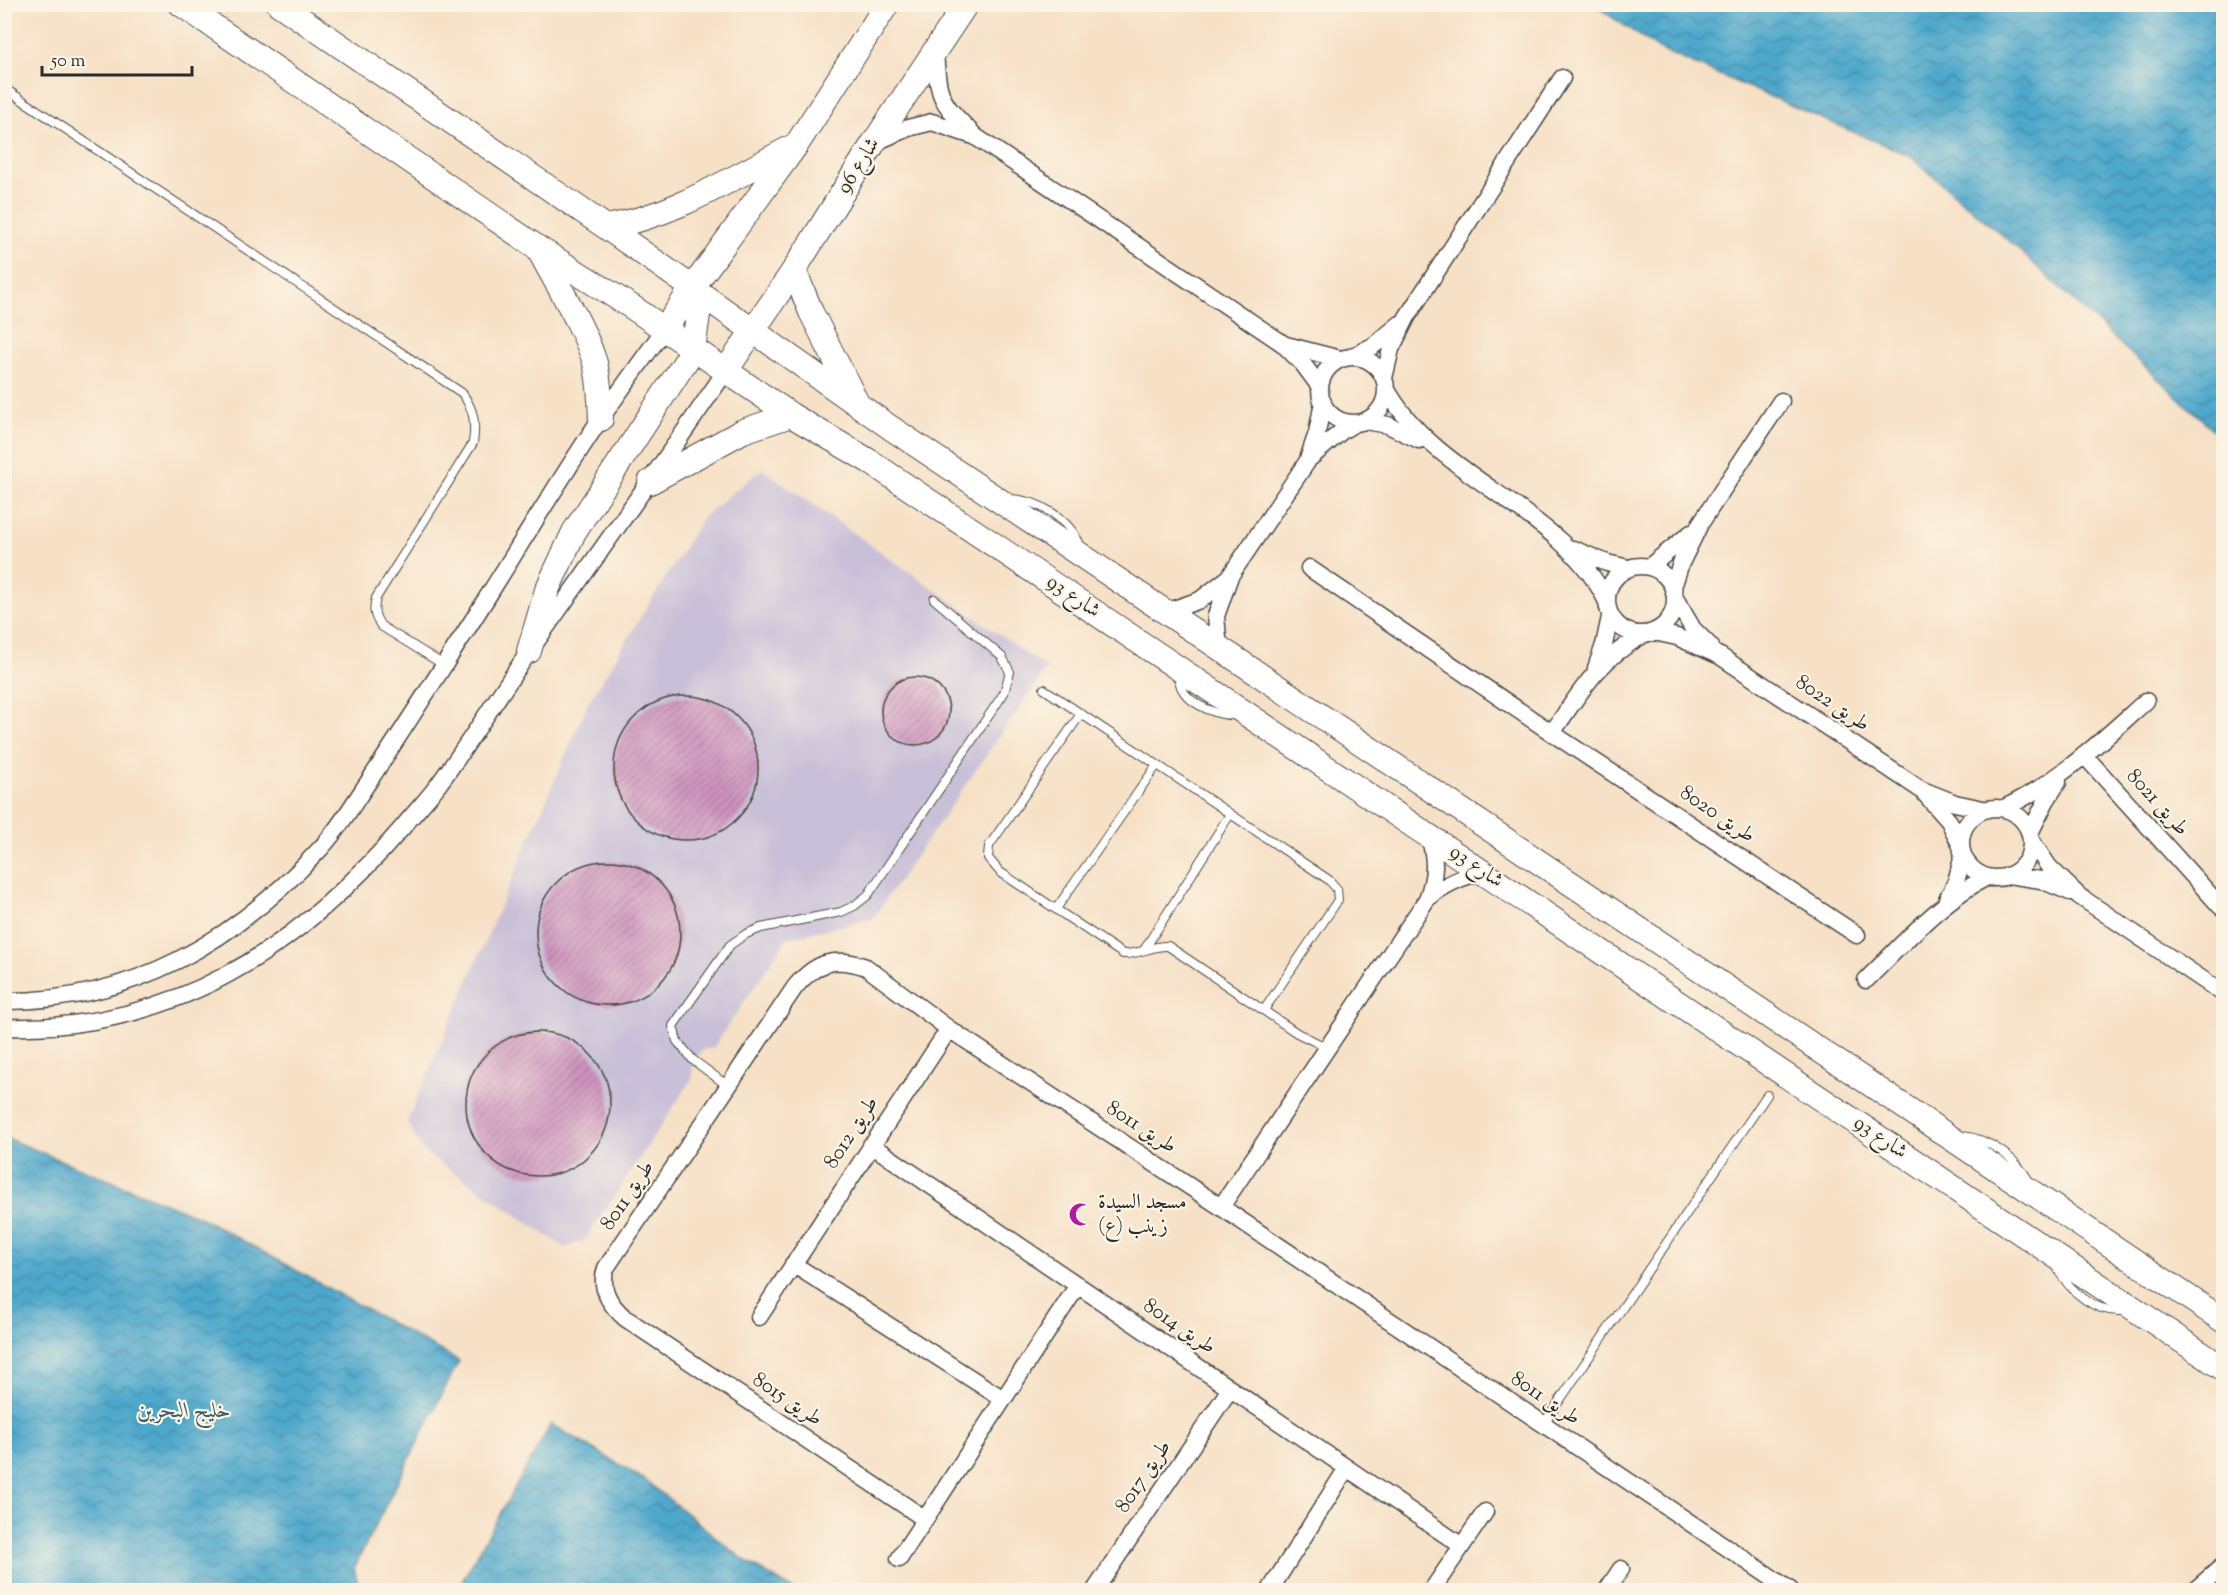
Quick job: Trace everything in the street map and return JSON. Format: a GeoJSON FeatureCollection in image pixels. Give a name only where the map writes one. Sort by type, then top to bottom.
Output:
{"type":"FeatureCollection","features":[{"type":"Feature","properties":{"kind":"street","name":"شارع 93"},"geometry":{"type":"LineString","coordinates":[[181,4],[538,248],[791,415],[869,461],[2223,1370]]}},
{"type":"Feature","properties":{"kind":"street","name":"شارع 93"},"geometry":{"type":"LineString","coordinates":[[279,4],[296,12],[754,329],[858,405],[2223,1321]]}},
{"type":"Feature","properties":{"kind":"street"},"geometry":{"type":"LineString","coordinates":[[4,1001],[60,998],[101,990],[141,977],[189,956],[232,929],[279,889],[321,848],[398,738],[601,419],[797,144],[886,4]]}},
{"type":"Feature","properties":{"kind":"street","name":"شارع 96"},"geometry":{"type":"LineString","coordinates":[[725,372],[794,270],[873,144],[966,4]]}},
{"type":"Feature","properties":{"kind":"street"},"geometry":{"type":"LineString","coordinates":[[935,51],[940,94],[951,112],[976,137],[1282,343],[1303,363],[1336,417],[1345,422],[1360,422],[1400,430],[1436,448]]}},
{"type":"Feature","properties":{"kind":"street"},"geometry":{"type":"LineString","coordinates":[[1306,462],[1342,431],[1374,415],[1380,408],[1391,349],[1407,317],[1562,78]]}},
{"type":"Feature","properties":{"kind":"street"},"geometry":{"type":"LineString","coordinates":[[873,144],[908,128],[932,122],[976,137]]}},
{"type":"Feature","properties":{"kind":"street"},"geometry":{"type":"LineString","coordinates":[[606,227],[671,210],[797,144]]}},
{"type":"Feature","properties":{"kind":"street"},"geometry":{"type":"LineString","coordinates":[[538,248],[586,340],[595,365],[600,392],[601,419]]}},
{"type":"Feature","properties":{"kind":"street"},"geometry":{"type":"LineString","coordinates":[[794,270],[811,312],[858,405]]}},
{"type":"Feature","properties":{"kind":"street"},"geometry":{"type":"LineString","coordinates":[[530,651],[547,590],[574,532],[693,350],[698,315],[693,287]]}},
{"type":"Feature","properties":{"kind":"street"},"geometry":{"type":"LineString","coordinates":[[1219,649],[1216,616],[1218,607],[1230,576],[1306,462],[1317,433],[1323,376],[1330,366],[1373,346],[1407,317]]}},
{"type":"Feature","properties":{"kind":"street"},"geometry":{"type":"LineString","coordinates":[[1282,343],[1346,358],[1359,357],[1374,365],[1406,419],[1436,448],[1566,546],[1591,574],[1609,610],[1624,631],[1648,634]]}},
{"type":"Feature","properties":{"kind":"street"},"geometry":{"type":"LineString","coordinates":[[4,1027],[71,1025],[103,1020],[174,1000],[247,965],[302,926],[345,890],[438,786],[725,372]]}},
{"type":"Feature","properties":{"kind":"street"},"geometry":{"type":"LineString","coordinates":[[1594,672],[1623,647],[1663,627],[1670,619],[1674,609],[1674,593],[1681,563],[1700,524],[1781,401]]}},
{"type":"Feature","properties":{"kind":"street"},"geometry":{"type":"LineString","coordinates":[[650,482],[743,431],[791,415]]}},
{"type":"Feature","properties":{"kind":"street"},"geometry":{"type":"LineString","coordinates":[[1649,567],[1700,524]]}},
{"type":"Feature","properties":{"kind":"street"},"geometry":{"type":"LineString","coordinates":[[1566,546],[1607,563],[1628,568],[1649,567],[1667,578],[1674,593]]}},
{"type":"Feature","properties":{"kind":"street","name":"طريق 8020"},"geometry":{"type":"LineString","coordinates":[[1310,568],[1552,733],[1857,935]]}},
{"type":"Feature","properties":{"kind":"street"},"geometry":{"type":"LineString","coordinates":[[1552,733],[1594,672],[1604,645],[1609,610],[1607,592],[1612,582],[1628,568]]}},
{"type":"Feature","properties":{"kind":"street"},"geometry":{"type":"LineString","coordinates":[[1165,612],[1200,600],[1230,576]]}},
{"type":"Feature","properties":{"kind":"street","name":"طريق 8022"},"geometry":{"type":"LineString","coordinates":[[1674,593],[1693,629],[1720,656]]}},
{"type":"Feature","properties":{"kind":"street","name":"طريق 8022"},"geometry":{"type":"LineString","coordinates":[[1648,634],[1677,638],[1720,656],[1920,789],[1955,803],[1983,809]]}},
{"type":"Feature","properties":{"kind":"street"},"geometry":{"type":"LineString","coordinates":[[2004,808],[2037,792],[2066,771],[2146,702]]}},
{"type":"Feature","properties":{"kind":"street","name":"طريق 8021"},"geometry":{"type":"LineString","coordinates":[[2084,755],[2221,908]]}},
{"type":"Feature","properties":{"kind":"street"},"geometry":{"type":"LineString","coordinates":[[1962,850],[1969,865],[1977,873],[1988,877],[1998,878],[2019,870],[2030,851],[2031,837],[2046,801],[2066,771]]}},
{"type":"Feature","properties":{"kind":"street","name":"طريق 8022"},"geometry":{"type":"LineString","coordinates":[[1920,789],[1949,821],[1962,850]]}},
{"type":"Feature","properties":{"kind":"street"},"geometry":{"type":"LineString","coordinates":[[1944,905],[1956,882],[1962,850],[1962,834],[1966,823],[1983,809],[2004,808],[2016,813],[2025,822],[2049,867],[2079,896],[2223,994]]}},
{"type":"Feature","properties":{"kind":"street"},"geometry":{"type":"LineString","coordinates":[[1221,1208],[1427,899],[1435,871],[1434,851],[1429,836]]}},
{"type":"Feature","properties":{"kind":"street"},"geometry":{"type":"LineString","coordinates":[[1427,899],[1459,878],[1484,872]]}},
{"type":"Feature","properties":{"kind":"street"},"geometry":{"type":"LineString","coordinates":[[2009,875],[2041,880],[2079,896]]}},
{"type":"Feature","properties":{"kind":"street"},"geometry":{"type":"LineString","coordinates":[[1866,980],[1944,905],[1964,890],[1988,877]]}},
{"type":"Feature","properties":{"kind":"street","name":"طريق 8011"},"geometry":{"type":"LineString","coordinates":[[625,1318],[616,1311],[606,1294],[603,1278],[606,1268],[800,980],[819,966],[835,961],[851,962],[866,967],[949,1029],[1221,1208],[1791,1590]]}},
{"type":"Feature","properties":{"kind":"street","name":"طريق 8012"},"geometry":{"type":"LineString","coordinates":[[759,1317],[949,1029]]}},
{"type":"Feature","properties":{"kind":"street","name":"طريق 8014"},"geometry":{"type":"LineString","coordinates":[[871,1145],[1462,1546]]}},
{"type":"Feature","properties":{"kind":"street"},"geometry":{"type":"LineString","coordinates":[[794,1264],[1003,1399]]}},
{"type":"Feature","properties":{"kind":"street"},"geometry":{"type":"LineString","coordinates":[[899,1559],[1078,1285]]}},
{"type":"Feature","properties":{"kind":"street","name":"طريق 8015"},"geometry":{"type":"LineString","coordinates":[[625,1318],[925,1519]]}},
{"type":"Feature","properties":{"kind":"street","name":"طريق 8017"},"geometry":{"type":"LineString","coordinates":[[1095,1590],[1230,1389]]}},
{"type":"Feature","properties":{"kind":"street"},"geometry":{"type":"LineString","coordinates":[[1270,1590],[1347,1468]]}},
{"type":"Feature","properties":{"kind":"street"},"geometry":{"type":"LineString","coordinates":[[1432,1590],[1485,1512]]}},
{"type":"Feature","properties":{"kind":"street"},"geometry":{"type":"LineString","coordinates":[[2195,1590],[2223,1565]]}},
{"type":"Feature","properties":{"kind":"street"},"geometry":{"type":"LineString","coordinates":[[1607,1590],[1622,1569]]}},
{"type":"Feature","properties":{"kind":"lane"},"geometry":{"type":"LineString","coordinates":[[4,88],[462,393],[472,408],[476,425],[473,443],[376,598],[374,608],[375,618],[381,626],[444,665]]}},
{"type":"Feature","properties":{"kind":"lane"},"geometry":{"type":"LineString","coordinates":[[728,1086],[693,1060],[676,1041],[673,1026],[730,945],[746,934],[761,928],[841,912],[854,906],[868,895],[1004,693],[1010,672],[1002,657],[934,599]]}},
{"type":"Feature","properties":{"kind":"lane"},"geometry":{"type":"LineString","coordinates":[[1044,689],[1329,880],[1337,889],[1338,900],[1264,1010]]}},
{"type":"Feature","properties":{"kind":"lane"},"geometry":{"type":"LineString","coordinates":[[1080,715],[989,846],[988,858],[1000,872],[1123,954],[1135,955],[1155,946],[1168,946],[1297,1033],[1328,1048]]}},
{"type":"Feature","properties":{"kind":"lane"},"geometry":{"type":"LineString","coordinates":[[1056,909],[1157,765]]}},
{"type":"Feature","properties":{"kind":"lane"},"geometry":{"type":"LineString","coordinates":[[1143,951],[1230,814]]}},
{"type":"Feature","properties":{"kind":"lane"},"geometry":{"type":"LineString","coordinates":[[1543,1425],[1767,1095]]}},
{"type":"Feature","properties":{"kind":"shaded area"},"geometry":{"type":"Polygon","coordinates":[[[762,469],[1047,668],[872,919],[787,938],[713,1048],[702,1050],[693,1060],[692,1079],[585,1240],[565,1248],[423,1151],[407,1122],[589,701],[703,517],[762,469]]]}},
{"type":"Feature","properties":{"kind":"water"},"geometry":{"type":"Polygon","coordinates":[[[1594,5],[2223,5],[2223,439],[2018,249],[1910,156],[1661,50],[1594,5]]]}},
{"type":"Feature","properties":{"kind":"water","name":"خليج البحرين"},"geometry":{"type":"Polygon","coordinates":[[[4,1137],[204,1219],[459,1361],[354,1568],[360,1590],[5,1590],[4,1137]]]}},
{"type":"Feature","properties":{"kind":"water"},"geometry":{"type":"Polygon","coordinates":[[[551,1424],[644,1479],[743,1559],[794,1590],[457,1590],[551,1424]]]}},
{"type":"Feature","properties":{"kind":"building"},"geometry":{"type":"Polygon","coordinates":[[[922,677],[934,683],[943,692],[949,704],[947,724],[939,735],[922,745],[908,745],[891,735],[883,724],[881,704],[891,687],[902,679],[922,677]]]}},
{"type":"Feature","properties":{"kind":"building"},"geometry":{"type":"Polygon","coordinates":[[[686,696],[713,702],[726,708],[737,717],[746,728],[752,741],[758,768],[752,795],[746,808],[737,819],[726,828],[713,834],[686,840],[659,834],[646,828],[635,819],[626,808],[620,795],[614,768],[620,741],[626,728],[635,717],[646,708],[659,702],[686,696]]]}},
{"type":"Feature","properties":{"kind":"building"},"geometry":{"type":"Polygon","coordinates":[[[608,861],[635,867],[659,882],[674,906],[680,933],[674,960],[659,984],[635,999],[608,1005],[581,999],[557,984],[542,960],[536,933],[542,906],[557,882],[581,867],[608,861]]]}},
{"type":"Feature","properties":{"kind":"building"},"geometry":{"type":"Polygon","coordinates":[[[538,1032],[565,1038],[578,1044],[589,1053],[598,1064],[604,1077],[610,1104],[604,1131],[598,1144],[589,1155],[578,1164],[565,1170],[538,1176],[511,1170],[498,1164],[487,1155],[478,1144],[472,1131],[466,1104],[472,1077],[478,1064],[487,1053],[498,1044],[511,1038],[538,1032]]]}},
{"type":"Feature","properties":{"kind":"place","name":"مسجد السيدة زينب (ع)"},"geometry":{"type":"Point","coordinates":[1080,1215]}}]}
